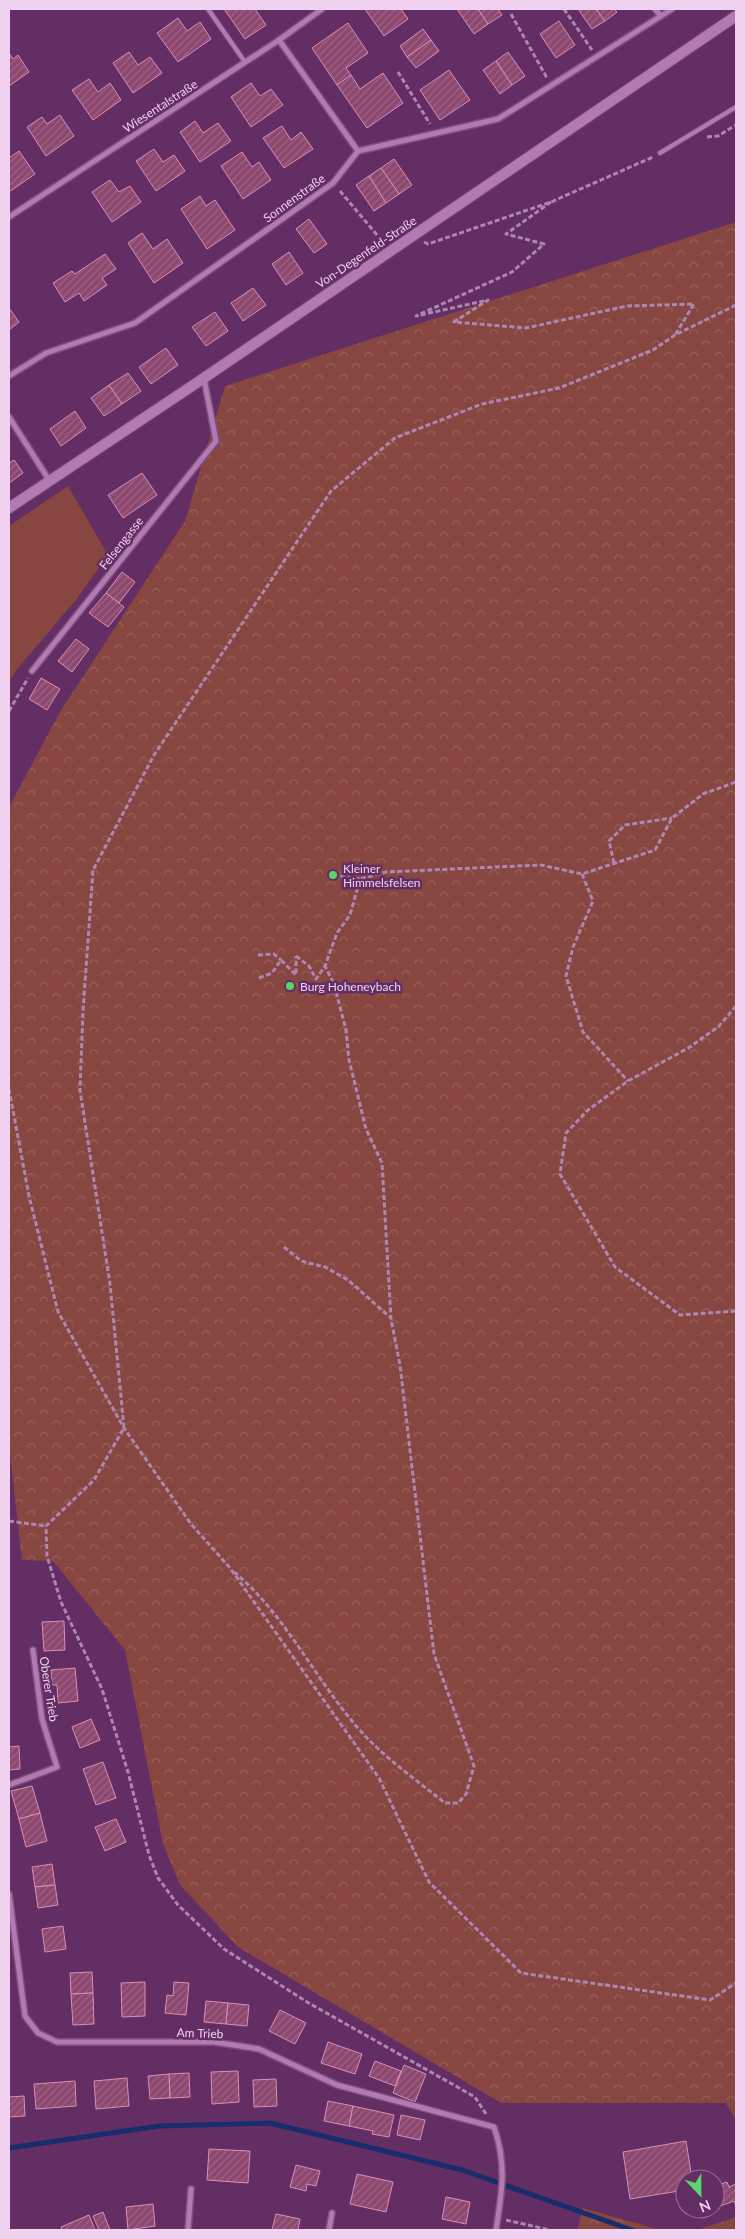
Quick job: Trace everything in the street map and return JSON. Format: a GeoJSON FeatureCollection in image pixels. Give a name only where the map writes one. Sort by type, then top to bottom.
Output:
{"type":"FeatureCollection","features":[{"type":"Feature","properties":{"kind":"main road","name":"Von-Degenfeld-Straße"},"geometry":{"type":"LineString","coordinates":[[9,508],[204,378],[736,16]]}},
{"type":"Feature","properties":{"kind":"street","name":"Wiesentalstraße"},"geometry":{"type":"LineString","coordinates":[[9,217],[279,40],[322,9]]}},
{"type":"Feature","properties":{"kind":"street"},"geometry":{"type":"LineString","coordinates":[[655,9],[661,16]]}},
{"type":"Feature","properties":{"kind":"street"},"geometry":{"type":"LineString","coordinates":[[279,40],[358,151],[498,119],[672,9]]}},
{"type":"Feature","properties":{"kind":"street","name":"Sonnenstraße"},"geometry":{"type":"LineString","coordinates":[[9,376],[46,353],[135,323],[333,183],[358,151]]}},
{"type":"Feature","properties":{"kind":"street","name":"Felsengasse"},"geometry":{"type":"LineString","coordinates":[[32,671],[216,441],[204,378]]}},
{"type":"Feature","properties":{"kind":"street"},"geometry":{"type":"LineString","coordinates":[[9,417],[49,480]]}},
{"type":"Feature","properties":{"kind":"street","name":"Oberer Trieb"},"geometry":{"type":"LineString","coordinates":[[9,1785],[57,1768],[42,1719],[33,1650]]}},
{"type":"Feature","properties":{"kind":"street","name":"Am Trieb"},"geometry":{"type":"LineString","coordinates":[[9,1894],[25,2016],[38,2033],[57,2042],[214,2042],[259,2048],[337,2086],[494,2127]]}},
{"type":"Feature","properties":{"kind":"street"},"geometry":{"type":"LineString","coordinates":[[494,2127],[501,2149],[503,2172],[496,2230]]}},
{"type":"Feature","properties":{"kind":"street"},"geometry":{"type":"LineString","coordinates":[[188,2230],[191,2190]]}},
{"type":"Feature","properties":{"kind":"street"},"geometry":{"type":"LineString","coordinates":[[329,2230],[332,2213]]}},
{"type":"Feature","properties":{"kind":"lane"},"geometry":{"type":"LineString","coordinates":[[208,9],[244,62]]}},
{"type":"Feature","properties":{"kind":"lane"},"geometry":{"type":"LineString","coordinates":[[660,153],[736,107]]}},
{"type":"Feature","properties":{"kind":"path"},"geometry":{"type":"LineString","coordinates":[[564,9],[596,57]]}},
{"type":"Feature","properties":{"kind":"path"},"geometry":{"type":"LineString","coordinates":[[511,14],[551,85]]}},
{"type":"Feature","properties":{"kind":"path"},"geometry":{"type":"LineString","coordinates":[[398,72],[435,133]]}},
{"type":"Feature","properties":{"kind":"path"},"geometry":{"type":"LineString","coordinates":[[412,236],[428,244],[551,202],[660,153]]}},
{"type":"Feature","properties":{"kind":"path"},"geometry":{"type":"LineString","coordinates":[[333,183],[390,250]]}},
{"type":"Feature","properties":{"kind":"path"},"geometry":{"type":"LineString","coordinates":[[551,202],[506,234],[544,244],[512,272],[416,316],[488,300],[454,322],[526,328],[627,306],[694,304],[675,335]]}},
{"type":"Feature","properties":{"kind":"path"},"geometry":{"type":"LineString","coordinates":[[494,2127],[475,2097],[307,2002],[224,1949],[178,1905],[158,1878],[149,1855],[128,1772],[102,1689],[61,1602],[47,1556],[46,1526],[94,1480],[124,1428],[110,1284],[80,1090],[93,870],[154,755],[331,491],[395,438],[482,404],[559,388],[653,350],[675,335],[736,305]]}},
{"type":"Feature","properties":{"kind":"path"},"geometry":{"type":"LineString","coordinates":[[9,711],[32,671]]}},
{"type":"Feature","properties":{"kind":"path"},"geometry":{"type":"LineString","coordinates":[[333,875],[360,879],[386,872],[541,865],[582,874],[655,850],[672,818],[702,794],[736,782]]}},
{"type":"Feature","properties":{"kind":"path"},"geometry":{"type":"LineString","coordinates":[[614,864],[609,841],[625,825],[672,818]]}},
{"type":"Feature","properties":{"kind":"path"},"geometry":{"type":"LineString","coordinates":[[582,874],[593,901],[573,947],[566,976],[583,1032],[628,1081]]}},
{"type":"Feature","properties":{"kind":"path"},"geometry":{"type":"LineString","coordinates":[[258,955],[274,954],[296,975],[296,956],[309,966],[316,979],[324,966],[337,933],[350,915],[360,879]]}},
{"type":"Feature","properties":{"kind":"path"},"geometry":{"type":"LineString","coordinates":[[259,978],[272,973],[281,960]]}},
{"type":"Feature","properties":{"kind":"path"},"geometry":{"type":"LineString","coordinates":[[230,1568],[254,1588],[311,1667],[369,1740],[445,1803],[458,1803],[466,1794],[474,1766],[434,1654],[415,1482],[400,1366],[391,1319],[382,1163],[366,1129],[349,1060],[346,1030],[334,984],[324,966]]}},
{"type":"Feature","properties":{"kind":"path"},"geometry":{"type":"LineString","coordinates":[[736,1006],[719,1026],[690,1047],[628,1081],[588,1110],[566,1133],[560,1174],[616,1267],[680,1315],[736,1311]]}},
{"type":"Feature","properties":{"kind":"path"},"geometry":{"type":"LineString","coordinates":[[9,1089],[29,1196],[58,1312],[124,1428],[191,1524],[230,1568],[379,1778],[429,1882],[521,1973],[710,2000],[736,1984]]}},
{"type":"Feature","properties":{"kind":"path"},"geometry":{"type":"LineString","coordinates":[[284,1247],[301,1261],[325,1266],[348,1280],[391,1319]]}},
{"type":"Feature","properties":{"kind":"path"},"geometry":{"type":"LineString","coordinates":[[9,1521],[46,1526]]}},
{"type":"Feature","properties":{"kind":"path"},"geometry":{"type":"LineString","coordinates":[[498,2218],[550,2230]]}},
{"type":"Feature","properties":{"kind":"green space"},"geometry":{"type":"Polygon","coordinates":[[[736,222],[736,2120],[726,2103],[501,2103],[238,1947],[180,1885],[163,1844],[125,1650],[53,1561],[22,1560],[9,1445],[9,807],[61,710],[185,521],[225,386],[736,222]]]}},
{"type":"Feature","properties":{"kind":"green space"},"geometry":{"type":"Polygon","coordinates":[[[68,486],[108,555],[76,600],[18,668],[9,682],[9,526],[68,486]]]}},
{"type":"Feature","properties":{"kind":"green space"},"geometry":{"type":"Polygon","coordinates":[[[583,2208],[660,2230],[577,2230],[583,2208]]]}},
{"type":"Feature","properties":{"kind":"green space"},"geometry":{"type":"Polygon","coordinates":[[[736,2217],[736,2230],[697,2230],[736,2217]]]}},
{"type":"Feature","properties":{"kind":"building"},"geometry":{"type":"Polygon","coordinates":[[[224,9],[255,9],[266,25],[245,39],[224,9]]]}},
{"type":"Feature","properties":{"kind":"building"},"geometry":{"type":"Polygon","coordinates":[[[365,9],[401,9],[408,19],[384,36],[365,9]]]}},
{"type":"Feature","properties":{"kind":"building"},"geometry":{"type":"Polygon","coordinates":[[[457,9],[478,9],[488,24],[474,34],[457,9]]]}},
{"type":"Feature","properties":{"kind":"building"},"geometry":{"type":"Polygon","coordinates":[[[478,9],[498,9],[502,15],[488,24],[478,9]]]}},
{"type":"Feature","properties":{"kind":"building"},"geometry":{"type":"Polygon","coordinates":[[[578,9],[596,9],[605,21],[592,29],[578,9]]]}},
{"type":"Feature","properties":{"kind":"building"},"geometry":{"type":"Polygon","coordinates":[[[596,9],[614,9],[617,12],[605,21],[596,9]]]}},
{"type":"Feature","properties":{"kind":"building"},"geometry":{"type":"Polygon","coordinates":[[[178,18],[187,31],[200,22],[211,39],[178,62],[157,33],[178,18]]]}},
{"type":"Feature","properties":{"kind":"building"},"geometry":{"type":"Polygon","coordinates":[[[559,21],[575,45],[556,58],[540,34],[559,21]]]}},
{"type":"Feature","properties":{"kind":"building"},"geometry":{"type":"Polygon","coordinates":[[[348,23],[368,53],[346,68],[351,75],[337,85],[312,48],[348,23]]]}},
{"type":"Feature","properties":{"kind":"building"},"geometry":{"type":"Polygon","coordinates":[[[423,29],[431,40],[407,57],[400,46],[423,29]]]}},
{"type":"Feature","properties":{"kind":"building"},"geometry":{"type":"Polygon","coordinates":[[[431,40],[439,51],[416,68],[407,57],[431,40]]]}},
{"type":"Feature","properties":{"kind":"building"},"geometry":{"type":"Polygon","coordinates":[[[129,52],[138,65],[150,57],[162,73],[133,93],[113,63],[129,52]]]}},
{"type":"Feature","properties":{"kind":"building"},"geometry":{"type":"Polygon","coordinates":[[[508,52],[525,76],[512,85],[496,61],[508,52]]]}},
{"type":"Feature","properties":{"kind":"building"},"geometry":{"type":"Polygon","coordinates":[[[9,53],[13,59],[18,55],[29,72],[9,86],[9,53]]]}},
{"type":"Feature","properties":{"kind":"building"},"geometry":{"type":"Polygon","coordinates":[[[496,61],[512,85],[500,94],[483,70],[496,61]]]}},
{"type":"Feature","properties":{"kind":"building"},"geometry":{"type":"Polygon","coordinates":[[[449,70],[470,100],[440,120],[420,90],[449,70]]]}},
{"type":"Feature","properties":{"kind":"building"},"geometry":{"type":"Polygon","coordinates":[[[383,73],[403,103],[367,128],[337,85],[351,75],[360,89],[383,73]]]}},
{"type":"Feature","properties":{"kind":"building"},"geometry":{"type":"Polygon","coordinates":[[[89,79],[98,92],[110,83],[121,100],[93,120],[72,90],[89,79]]]}},
{"type":"Feature","properties":{"kind":"building"},"geometry":{"type":"Polygon","coordinates":[[[251,83],[260,96],[271,89],[283,105],[251,127],[231,97],[251,83]]]}},
{"type":"Feature","properties":{"kind":"building"},"geometry":{"type":"Polygon","coordinates":[[[60,115],[74,136],[46,156],[27,127],[42,117],[47,124],[60,115]]]}},
{"type":"Feature","properties":{"kind":"building"},"geometry":{"type":"Polygon","coordinates":[[[195,121],[203,133],[218,123],[231,141],[200,162],[180,132],[195,121]]]}},
{"type":"Feature","properties":{"kind":"building"},"geometry":{"type":"Polygon","coordinates":[[[282,126],[291,140],[301,132],[313,149],[284,168],[263,138],[282,126]]]}},
{"type":"Feature","properties":{"kind":"building"},"geometry":{"type":"Polygon","coordinates":[[[154,149],[163,162],[174,155],[185,171],[156,191],[136,161],[154,149]]]}},
{"type":"Feature","properties":{"kind":"building"},"geometry":{"type":"Polygon","coordinates":[[[19,151],[35,174],[9,192],[9,158],[19,151]]]}},
{"type":"Feature","properties":{"kind":"building"},"geometry":{"type":"Polygon","coordinates":[[[242,152],[252,167],[259,162],[271,180],[243,199],[221,166],[242,152]]]}},
{"type":"Feature","properties":{"kind":"building"},"geometry":{"type":"Polygon","coordinates":[[[394,159],[412,185],[399,194],[381,168],[394,159]]]}},
{"type":"Feature","properties":{"kind":"building"},"geometry":{"type":"Polygon","coordinates":[[[381,168],[399,194],[386,203],[369,176],[381,168]]]}},
{"type":"Feature","properties":{"kind":"building"},"geometry":{"type":"Polygon","coordinates":[[[369,176],[386,203],[374,211],[356,185],[369,176]]]}},
{"type":"Feature","properties":{"kind":"building"},"geometry":{"type":"Polygon","coordinates":[[[110,180],[119,192],[130,186],[141,202],[112,222],[92,192],[110,180]]]}},
{"type":"Feature","properties":{"kind":"building"},"geometry":{"type":"Polygon","coordinates":[[[200,196],[206,206],[215,200],[235,230],[207,249],[181,209],[200,196]]]}},
{"type":"Feature","properties":{"kind":"building"},"geometry":{"type":"Polygon","coordinates":[[[309,219],[327,244],[314,253],[296,229],[309,219]]]}},
{"type":"Feature","properties":{"kind":"building"},"geometry":{"type":"Polygon","coordinates":[[[142,233],[153,249],[167,239],[183,263],[154,283],[128,243],[142,233]]]}},
{"type":"Feature","properties":{"kind":"building"},"geometry":{"type":"Polygon","coordinates":[[[289,252],[303,273],[286,285],[272,264],[289,252]]]}},
{"type":"Feature","properties":{"kind":"building"},"geometry":{"type":"Polygon","coordinates":[[[105,254],[116,269],[102,278],[107,285],[84,301],[79,293],[65,302],[53,283],[72,271],[75,274],[105,254]]]}},
{"type":"Feature","properties":{"kind":"building"},"geometry":{"type":"Polygon","coordinates":[[[253,288],[266,305],[243,321],[231,303],[253,288]]]}},
{"type":"Feature","properties":{"kind":"building"},"geometry":{"type":"Polygon","coordinates":[[[9,308],[19,322],[9,330],[9,308]]]}},
{"type":"Feature","properties":{"kind":"building"},"geometry":{"type":"Polygon","coordinates":[[[215,312],[228,331],[206,346],[192,327],[215,312]]]}},
{"type":"Feature","properties":{"kind":"building"},"geometry":{"type":"Polygon","coordinates":[[[166,348],[178,365],[151,384],[139,367],[166,348]]]}},
{"type":"Feature","properties":{"kind":"building"},"geometry":{"type":"Polygon","coordinates":[[[128,373],[141,391],[122,404],[109,385],[128,373]]]}},
{"type":"Feature","properties":{"kind":"building"},"geometry":{"type":"Polygon","coordinates":[[[109,385],[122,404],[104,416],[91,398],[109,385]]]}},
{"type":"Feature","properties":{"kind":"building"},"geometry":{"type":"Polygon","coordinates":[[[75,411],[86,428],[61,446],[50,429],[75,411]]]}},
{"type":"Feature","properties":{"kind":"building"},"geometry":{"type":"Polygon","coordinates":[[[14,460],[23,473],[9,483],[9,463],[14,460]]]}},
{"type":"Feature","properties":{"kind":"building"},"geometry":{"type":"Polygon","coordinates":[[[142,473],[157,495],[123,518],[108,495],[142,473]]]}},
{"type":"Feature","properties":{"kind":"building"},"geometry":{"type":"Polygon","coordinates":[[[122,572],[135,582],[119,603],[106,593],[122,572]]]}},
{"type":"Feature","properties":{"kind":"building"},"geometry":{"type":"Polygon","coordinates":[[[106,593],[124,607],[108,627],[89,613],[106,593]]]}},
{"type":"Feature","properties":{"kind":"building"},"geometry":{"type":"Polygon","coordinates":[[[76,639],[89,649],[72,672],[58,661],[76,639]]]}},
{"type":"Feature","properties":{"kind":"building"},"geometry":{"type":"Polygon","coordinates":[[[41,678],[60,689],[47,710],[29,699],[41,678]]]}},
{"type":"Feature","properties":{"kind":"building"},"geometry":{"type":"Polygon","coordinates":[[[64,1621],[65,1650],[44,1651],[42,1622],[64,1621]]]}},
{"type":"Feature","properties":{"kind":"building"},"geometry":{"type":"Polygon","coordinates":[[[75,1668],[78,1701],[58,1703],[57,1685],[52,1685],[51,1670],[75,1668]]]}},
{"type":"Feature","properties":{"kind":"building"},"geometry":{"type":"Polygon","coordinates":[[[91,1719],[100,1740],[80,1748],[72,1727],[91,1719]]]}},
{"type":"Feature","properties":{"kind":"building"},"geometry":{"type":"Polygon","coordinates":[[[19,1746],[20,1769],[9,1770],[9,1747],[19,1746]]]}},
{"type":"Feature","properties":{"kind":"building"},"geometry":{"type":"Polygon","coordinates":[[[103,1762],[116,1798],[96,1805],[83,1769],[103,1762]]]}},
{"type":"Feature","properties":{"kind":"building"},"geometry":{"type":"Polygon","coordinates":[[[32,1786],[40,1813],[19,1819],[11,1791],[32,1786]]]}},
{"type":"Feature","properties":{"kind":"building"},"geometry":{"type":"Polygon","coordinates":[[[40,1813],[47,1841],[26,1847],[19,1819],[40,1813]]]}},
{"type":"Feature","properties":{"kind":"building"},"geometry":{"type":"Polygon","coordinates":[[[116,1819],[126,1842],[105,1851],[95,1827],[116,1819]]]}},
{"type":"Feature","properties":{"kind":"building"},"geometry":{"type":"Polygon","coordinates":[[[52,1864],[55,1885],[35,1887],[32,1867],[52,1864]]]}},
{"type":"Feature","properties":{"kind":"building"},"geometry":{"type":"Polygon","coordinates":[[[55,1885],[58,1905],[38,1908],[35,1887],[55,1885]]]}},
{"type":"Feature","properties":{"kind":"building"},"geometry":{"type":"Polygon","coordinates":[[[63,1926],[66,1949],[45,1952],[42,1929],[63,1926]]]}},
{"type":"Feature","properties":{"kind":"building"},"geometry":{"type":"Polygon","coordinates":[[[92,1972],[93,1993],[71,1994],[70,1973],[92,1972]]]}},
{"type":"Feature","properties":{"kind":"building"},"geometry":{"type":"Polygon","coordinates":[[[145,1982],[145,2016],[122,2017],[121,1983],[145,1982]]]}},
{"type":"Feature","properties":{"kind":"building"},"geometry":{"type":"Polygon","coordinates":[[[174,1982],[189,1983],[186,2015],[165,2013],[167,1995],[173,1996],[174,1982]]]}},
{"type":"Feature","properties":{"kind":"building"},"geometry":{"type":"Polygon","coordinates":[[[93,1993],[94,2024],[73,2025],[71,1994],[93,1993]]]}},
{"type":"Feature","properties":{"kind":"building"},"geometry":{"type":"Polygon","coordinates":[[[206,2001],[228,2003],[226,2024],[204,2022],[206,2001]]]}},
{"type":"Feature","properties":{"kind":"building"},"geometry":{"type":"Polygon","coordinates":[[[228,2003],[249,2005],[247,2026],[226,2024],[228,2003]]]}},
{"type":"Feature","properties":{"kind":"building"},"geometry":{"type":"Polygon","coordinates":[[[280,2010],[306,2023],[295,2044],[269,2031],[280,2010]]]}},
{"type":"Feature","properties":{"kind":"building"},"geometry":{"type":"Polygon","coordinates":[[[328,2042],[362,2054],[355,2074],[321,2063],[328,2042]]]}},
{"type":"Feature","properties":{"kind":"building"},"geometry":{"type":"Polygon","coordinates":[[[375,2061],[401,2071],[395,2086],[369,2076],[375,2061]]]}},
{"type":"Feature","properties":{"kind":"building"},"geometry":{"type":"Polygon","coordinates":[[[404,2065],[426,2074],[415,2102],[393,2093],[404,2065]]]}},
{"type":"Feature","properties":{"kind":"building"},"geometry":{"type":"Polygon","coordinates":[[[238,2071],[239,2102],[212,2104],[211,2072],[238,2071]]]}},
{"type":"Feature","properties":{"kind":"building"},"geometry":{"type":"Polygon","coordinates":[[[189,2073],[190,2097],[170,2098],[169,2074],[189,2073]]]}},
{"type":"Feature","properties":{"kind":"building"},"geometry":{"type":"Polygon","coordinates":[[[169,2074],[170,2098],[150,2099],[148,2076],[169,2074]]]}},
{"type":"Feature","properties":{"kind":"building"},"geometry":{"type":"Polygon","coordinates":[[[127,2078],[129,2106],[96,2109],[94,2081],[127,2078]]]}},
{"type":"Feature","properties":{"kind":"building"},"geometry":{"type":"Polygon","coordinates":[[[276,2079],[277,2106],[254,2107],[253,2080],[276,2079]]]}},
{"type":"Feature","properties":{"kind":"building"},"geometry":{"type":"Polygon","coordinates":[[[75,2081],[76,2106],[36,2109],[34,2084],[75,2081]]]}},
{"type":"Feature","properties":{"kind":"building"},"geometry":{"type":"Polygon","coordinates":[[[24,2096],[25,2116],[9,2117],[9,2097],[24,2096]]]}},
{"type":"Feature","properties":{"kind":"building"},"geometry":{"type":"Polygon","coordinates":[[[328,2101],[353,2106],[349,2126],[324,2121],[328,2101]]]}},
{"type":"Feature","properties":{"kind":"building"},"geometry":{"type":"Polygon","coordinates":[[[353,2106],[394,2115],[389,2137],[372,2134],[373,2131],[349,2126],[353,2106]]]}},
{"type":"Feature","properties":{"kind":"building"},"geometry":{"type":"Polygon","coordinates":[[[401,2115],[425,2120],[420,2140],[397,2135],[401,2115]]]}},
{"type":"Feature","properties":{"kind":"building"},"geometry":{"type":"Polygon","coordinates":[[[686,2141],[690,2169],[675,2169],[675,2192],[630,2199],[623,2152],[686,2141]]]}},
{"type":"Feature","properties":{"kind":"building"},"geometry":{"type":"Polygon","coordinates":[[[209,2149],[250,2151],[248,2183],[207,2180],[209,2149]]]}},
{"type":"Feature","properties":{"kind":"building"},"geometry":{"type":"Polygon","coordinates":[[[296,2165],[320,2171],[316,2186],[307,2184],[306,2191],[290,2187],[296,2165]]]}},
{"type":"Feature","properties":{"kind":"building"},"geometry":{"type":"Polygon","coordinates":[[[357,2174],[393,2182],[386,2212],[350,2204],[357,2174]]]}},
{"type":"Feature","properties":{"kind":"building"},"geometry":{"type":"Polygon","coordinates":[[[727,2182],[729,2187],[736,2184],[736,2206],[734,2201],[725,2204],[725,2183],[727,2182]]]}},
{"type":"Feature","properties":{"kind":"building"},"geometry":{"type":"Polygon","coordinates":[[[446,2197],[470,2202],[466,2224],[442,2219],[446,2197]]]}},
{"type":"Feature","properties":{"kind":"building"},"geometry":{"type":"Polygon","coordinates":[[[153,2204],[155,2226],[128,2230],[126,2207],[153,2204]]]}},
{"type":"Feature","properties":{"kind":"building"},"geometry":{"type":"Polygon","coordinates":[[[103,2212],[110,2230],[99,2230],[93,2216],[103,2212]]]}},
{"type":"Feature","properties":{"kind":"building"},"geometry":{"type":"Polygon","coordinates":[[[276,2214],[300,2219],[298,2230],[272,2230],[276,2214]]]}},
{"type":"Feature","properties":{"kind":"building"},"geometry":{"type":"Polygon","coordinates":[[[89,2215],[95,2230],[62,2230],[61,2227],[89,2215]]]}},
{"type":"Feature","properties":{"kind":"waterway"},"geometry":{"type":"LineString","coordinates":[[9,2148],[159,2126],[270,2123],[462,2170],[632,2230]]}},
{"type":"Feature","properties":{"kind":"place","name":"Kleiner Himmelsfelsen"},"geometry":{"type":"Point","coordinates":[333,875]}},
{"type":"Feature","properties":{"kind":"place","name":"Burg Hoheneybach"},"geometry":{"type":"Point","coordinates":[290,986]}}]}
